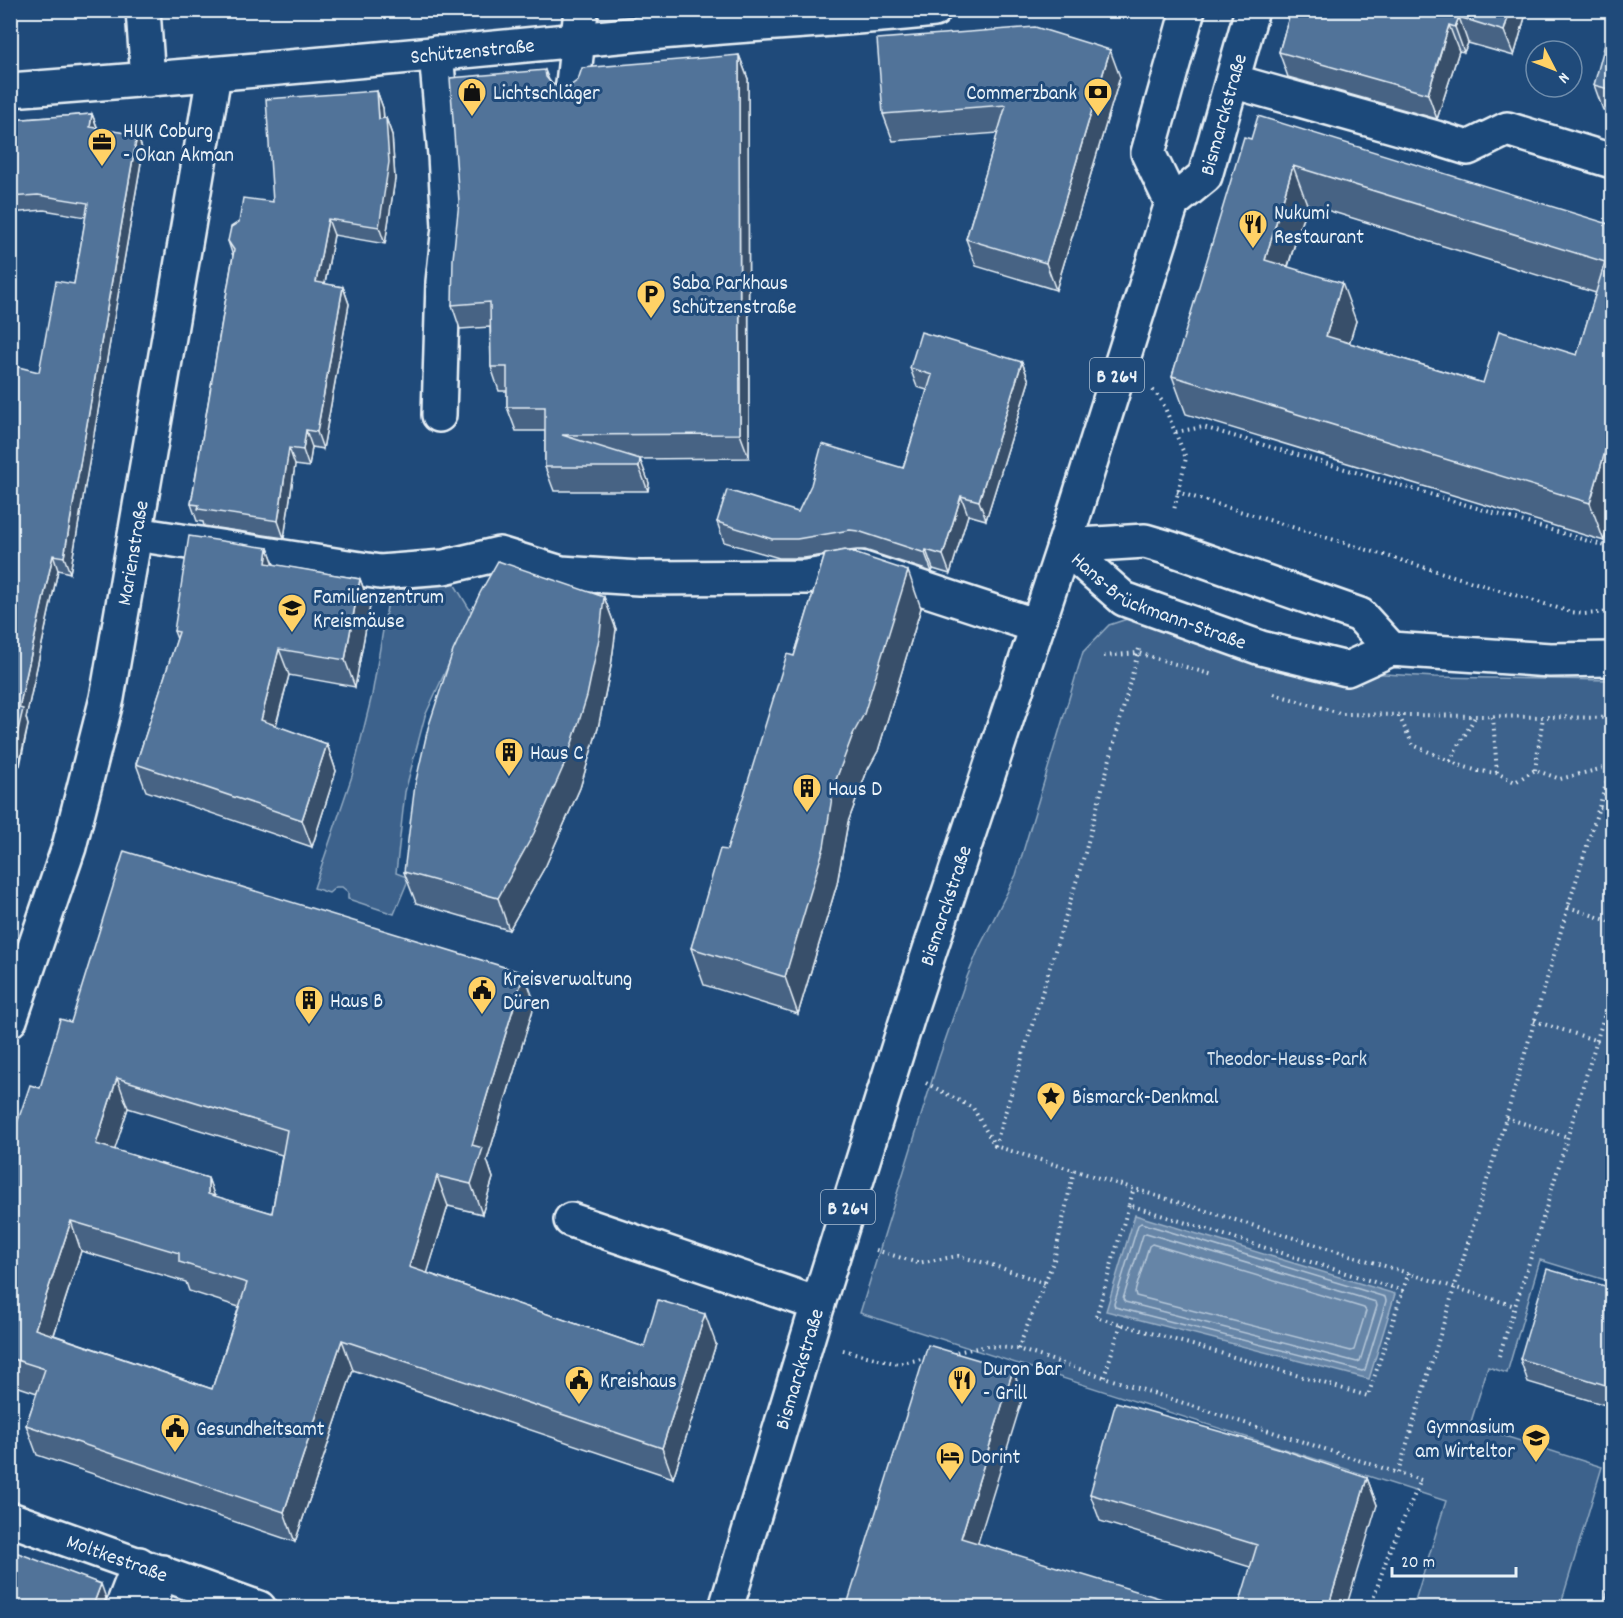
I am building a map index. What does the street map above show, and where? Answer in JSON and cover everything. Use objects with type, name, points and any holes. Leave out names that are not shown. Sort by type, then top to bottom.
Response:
[{"type":"street","points":[[143,10],[148,80]]},
{"type":"street","name":"Schützenstraße","points":[[10,90],[214,75],[436,54],[586,29],[934,10]]},
{"type":"street","name":"Bismarckstraße","points":[[1172,203],[1148,153],[1188,10]]},
{"type":"street","name":"Bismarckstraße","points":[[726,1608],[892,1064],[1064,546],[1172,203],[1205,176],[1252,10]]},
{"type":"street","points":[[582,92],[586,29]]},
{"type":"street","points":[[436,54],[446,155],[449,227],[443,282],[439,415]]},
{"type":"street","name":"Marienstraße","points":[[10,1020],[69,847],[107,698],[214,75]]},
{"type":"street","points":[[1232,81],[1468,148],[1507,129],[1612,161]]},
{"type":"street","points":[[136,534],[380,572],[444,567],[499,554],[561,573],[639,578],[806,577],[860,568],[1037,626]]},
{"type":"street","name":"Hans-Brückmann-Straße","points":[[1064,546],[1145,541],[1169,548],[1360,615],[1391,649]]},
{"type":"street","name":"Hans-Brückmann-Straße","points":[[1064,546],[1124,599],[1261,648],[1347,669],[1391,649],[1550,660],[1612,659]]},
{"type":"street","points":[[572,1220],[818,1304]]},
{"type":"street","name":"Moltkestraße","points":[[10,1519],[259,1608]]},
{"type":"street","points":[[122,1608],[150,1568]]},
{"type":"street","points":[[148,1608],[150,1568]]},
{"type":"path","points":[[1124,352],[1162,401],[1186,458],[1177,492],[1169,548]]},
{"type":"path","points":[[1176,432],[1203,428],[1612,548]]},
{"type":"path","points":[[1177,492],[1570,612],[1584,614],[1612,612]]},
{"type":"path","points":[[995,1146],[1085,853],[1138,653]]},
{"type":"path","points":[[1399,716],[1413,745],[1450,761],[1478,771],[1497,773],[1515,782],[1535,770],[1544,717]]},
{"type":"path","points":[[1450,761],[1475,717]]},
{"type":"path","points":[[1492,717],[1497,773]]},
{"type":"path","points":[[1535,770],[1560,779],[1612,766]]},
{"type":"path","points":[[1398,1473],[1612,766]]},
{"type":"path","points":[[1600,807],[1612,810]]},
{"type":"path","points":[[1568,907],[1612,922]]},
{"type":"path","points":[[1499,1356],[1569,1137],[1612,990]]},
{"type":"path","points":[[1534,1021],[1598,1041]]},
{"type":"path","points":[[892,1064],[973,1108],[995,1146],[1515,1306]]},
{"type":"path","points":[[1506,1118],[1569,1137]]},
{"type":"path","points":[[1018,1349],[1054,1260],[1074,1170]]},
{"type":"path","points":[[1134,1188],[1096,1317],[1368,1396],[1409,1272]]},
{"type":"path","points":[[1129,1205],[1403,1291]]},
{"type":"path","points":[[838,1239],[918,1263],[958,1256],[1045,1283]]},
{"type":"path","points":[[1104,1377],[1121,1324]]},
{"type":"path","points":[[807,1341],[898,1364],[929,1358]]},
{"type":"path","points":[[949,1354],[988,1346],[1018,1349],[1421,1480],[1389,1552],[1370,1608]]},
{"type":"green space","points":[[453,582],[472,613],[425,716],[405,792],[396,873],[409,878],[394,914],[348,899],[348,892],[342,887],[336,887],[329,893],[314,888],[352,776],[372,695],[390,589],[397,591]]},
{"type":"green space","name":"Theodor-Heuss-Park","points":[[1127,619],[1148,619],[1351,672],[1435,677],[1612,680],[1612,1282],[1540,1260],[1507,1373],[1488,1367],[1470,1425],[1602,1467],[1560,1607],[1413,1607],[1446,1501],[860,1313],[939,1058],[967,977],[1016,875],[1083,652],[1109,625]]},
{"type":"water","points":[[1135,1215],[1395,1294],[1369,1379],[1106,1311]]},
{"type":"building","points":[[1291,10],[1510,10],[1504,31],[1459,17],[1455,27],[1449,25],[1428,94],[1279,52]]},
{"type":"building","points":[[1035,27],[1110,50],[1046,263],[966,239],[1006,105],[883,114],[877,39]]},
{"type":"building","points":[[1608,33],[1612,34],[1612,90],[1594,85]]},
{"type":"building","name":"Saba Parkhaus Schützenstraße","points":[[739,55],[740,434],[562,435],[640,459],[639,467],[545,467],[545,407],[507,407],[507,367],[491,367],[490,302],[452,305],[453,259],[459,202],[450,78],[545,70],[546,77],[552,84],[562,88],[578,80],[582,68]]},
{"type":"building","points":[[377,91],[379,119],[386,118],[389,162],[379,227],[328,219],[316,282],[343,287],[317,432],[306,430],[303,450],[289,448],[278,521],[198,509],[199,505],[191,504],[234,250],[228,241],[231,227],[239,222],[243,198],[273,202],[266,99]]},
{"type":"building","points":[[92,114],[90,127],[137,135],[64,557],[53,555],[19,708],[23,709],[10,765],[10,365],[39,372],[56,281],[74,284],[88,203],[38,195],[10,197],[10,120]]},
{"type":"building","points":[[1258,116],[1612,225],[1612,428],[1590,503],[1172,376],[1244,137],[1251,139]],"holes":[[[1293,166],[1605,262],[1577,355],[1499,331],[1483,383],[1326,336],[1342,283],[1265,260]]]},
{"type":"building","points":[[921,332],[1022,362],[979,501],[961,496],[943,555],[926,550],[925,553],[858,531],[850,530],[797,539],[772,539],[717,522],[727,490],[798,512],[811,485],[822,444],[903,468],[932,375],[910,368]]},
{"type":"building","points":[[189,536],[268,548],[266,563],[360,579],[345,660],[279,649],[261,720],[327,744],[302,820],[136,764],[179,632],[174,631]]},
{"type":"building","name":"Haus D","points":[[845,550],[908,571],[864,714],[853,734],[834,785],[824,847],[785,977],[691,948],[720,849],[727,850],[787,654],[794,656],[825,554]]},
{"type":"building","name":"Haus C","points":[[498,561],[604,597],[600,634],[587,696],[568,756],[534,833],[498,898],[404,872],[415,785],[428,728],[453,651]]},
{"type":"building","points":[[124,851],[524,973],[472,1145],[483,1148],[471,1184],[437,1176],[409,1267],[644,1347],[658,1300],[705,1314],[662,1448],[342,1340],[284,1512],[26,1425],[45,1369],[10,1358],[10,1144],[30,1085],[40,1088],[60,1019],[71,1022]],"holes":[[[117,1078],[287,1130],[272,1213],[208,1194],[208,1178],[96,1144]],[[71,1221],[179,1253],[179,1262],[247,1283],[212,1389],[35,1329]]]},
{"type":"building","points":[[1547,1269],[1612,1288],[1612,1387],[1520,1359]]},
{"type":"building","points":[[928,1345],[1013,1370],[961,1538],[1169,1601],[1167,1608],[846,1608]]},
{"type":"building","points":[[1116,1402],[1278,1448],[1367,1478],[1328,1608],[1238,1608],[1257,1545],[1090,1494]]},
{"type":"building","points":[[10,1550],[101,1584],[92,1608],[10,1608]]},
{"type":"building","points":[[1612,1576],[1612,1608],[1603,1608]]},
{"type":"place","name":"Lichtschläger","points":[[472,118]]},
{"type":"place","name":"Commerzbank","points":[[1098,118]]},
{"type":"place","name":"HUK Coburg - Okan Akman","points":[[102,168]]},
{"type":"place","name":"Nukumi Restaurant","points":[[1253,250]]},
{"type":"place","name":"Saba Parkhaus Schützenstraße","points":[[651,320]]},
{"type":"place","name":"Familienzentrum Kreismäuse","points":[[292,634]]},
{"type":"place","name":"Haus C","points":[[509,778]]},
{"type":"place","name":"Haus D","points":[[807,814]]},
{"type":"place","name":"Kreisverwaltung Düren","points":[[482,1016]]},
{"type":"place","name":"Haus B","points":[[309,1026]]},
{"type":"place","name":"Bismarck-Denkmal","points":[[1051,1122]]},
{"type":"place","name":"Kreishaus","points":[[579,1406]]},
{"type":"place","name":"Duron Bar - Grill","points":[[962,1406]]},
{"type":"place","name":"Gesundheitsamt","points":[[175,1454]]},
{"type":"place","name":"Gymnasium am Wirteltor","points":[[1536,1464]]},
{"type":"place","name":"Dorint","points":[[950,1482]]}]
